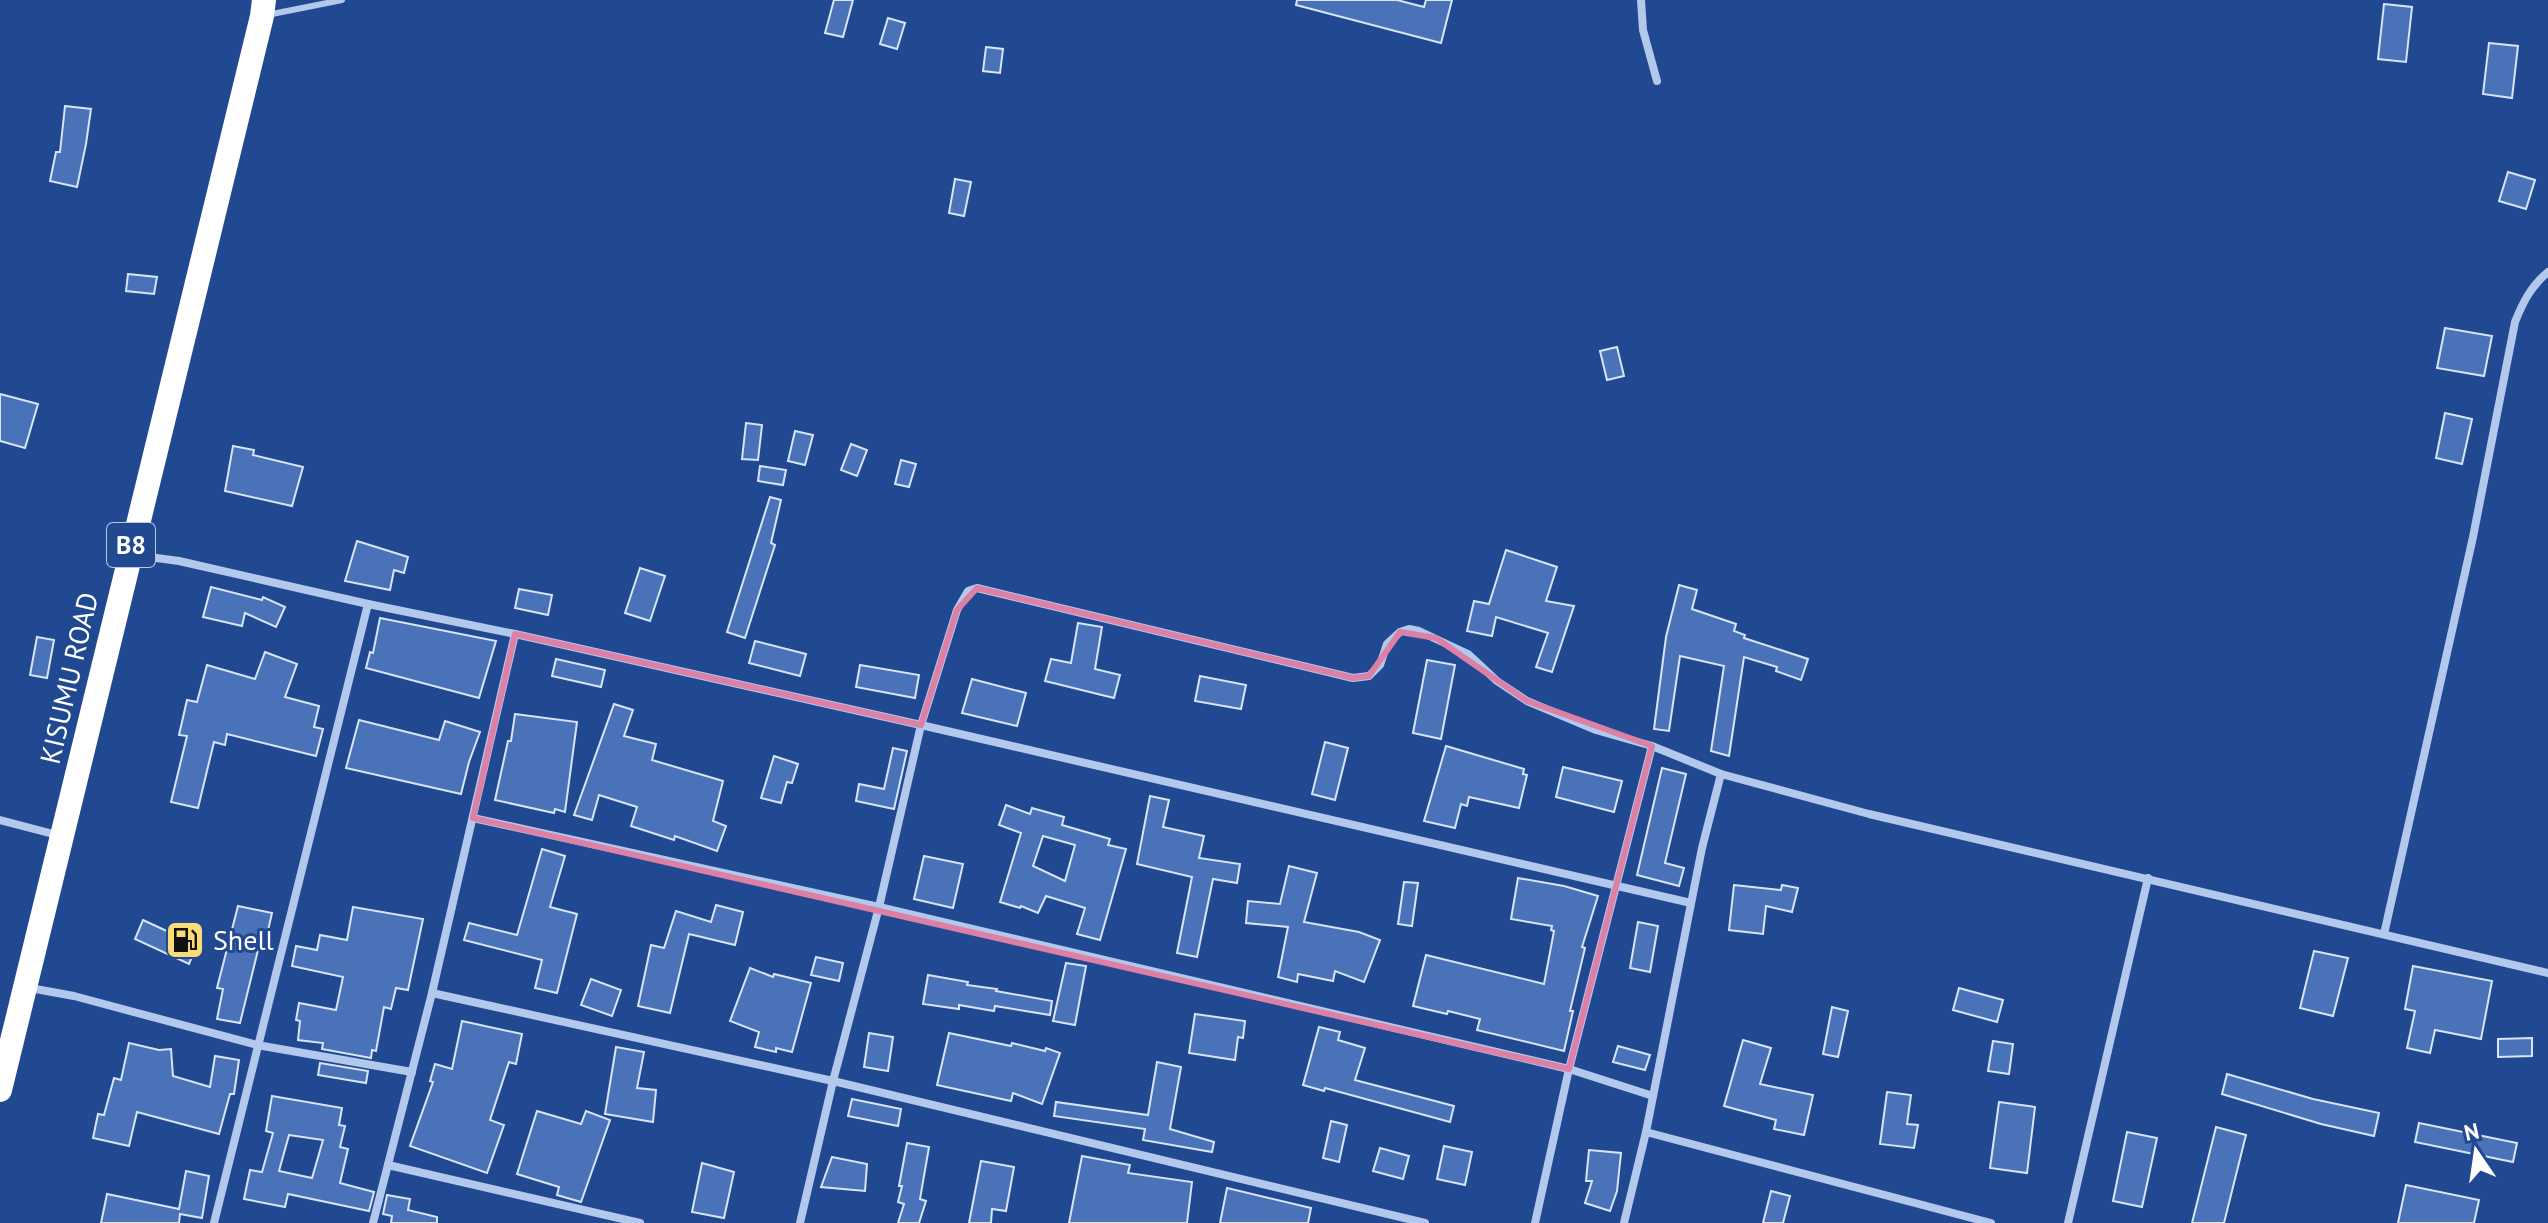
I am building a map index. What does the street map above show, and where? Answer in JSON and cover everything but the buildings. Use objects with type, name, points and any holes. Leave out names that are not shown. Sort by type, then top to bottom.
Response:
[{"type":"highway","name":"KISUMU ROAD","points":[[0,1090],[263,8]]},
{"type":"street","points":[[1641,0],[1643,30],[1657,81]]},
{"type":"street","points":[[2384,934],[2473,537],[2515,322],[2525,298],[2548,272]]},
{"type":"street","points":[[129,554],[179,561],[515,634],[1691,903]]},
{"type":"street","points":[[800,1223],[921,725],[957,610],[968,591],[977,588],[1353,678],[1369,676],[1380,665],[1387,644],[1400,632],[1409,629],[1419,631],[1468,654],[1497,681],[1527,701],[1596,730],[1652,746],[1721,774],[1869,814],[2548,973]]},
{"type":"street","points":[[214,1223],[368,604]]},
{"type":"street","points":[[373,1223],[432,993],[515,634]]},
{"type":"street","points":[[1535,1223],[1569,1069],[1652,746]]},
{"type":"street","points":[[1624,1223],[1721,774]]},
{"type":"street","points":[[473,818],[879,907],[1569,1069],[1653,1096]]},
{"type":"street","points":[[0,820],[62,836]]},
{"type":"street","points":[[2068,1223],[2148,878]]},
{"type":"street","points":[[25,987],[74,996],[257,1045],[412,1072]]},
{"type":"street","points":[[432,993],[833,1081],[1425,1223]]},
{"type":"street","points":[[1646,1132],[1991,1223]]},
{"type":"street","points":[[388,1165],[640,1223]]},
{"type":"lane","points":[[263,8],[342,0]]},
{"type":"highlighted area","points":[[977,588],[1353,678],[1369,676],[1400,632],[1436,638],[1527,701],[1652,746],[1569,1069],[473,818],[515,634],[921,725],[957,610]]},
{"type":"place","name":"Shell","points":[[185,940]]}]
